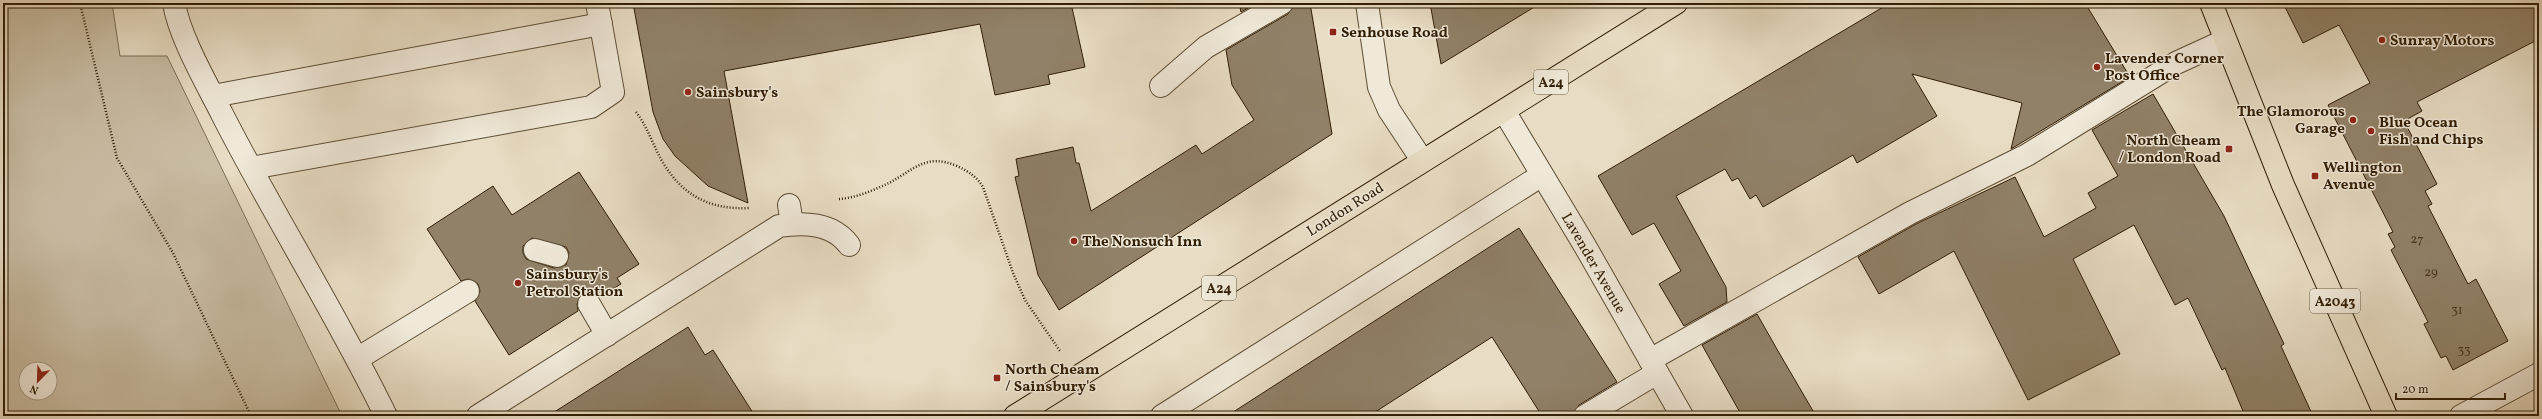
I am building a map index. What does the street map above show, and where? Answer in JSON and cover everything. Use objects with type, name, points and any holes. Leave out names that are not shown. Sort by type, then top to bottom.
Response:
[{"type":"main road","name":"London Road","points":[[1015,416],[1422,160],[1504,111],[1676,3]]},
{"type":"main road","name":"A2043","points":[[2211,3],[2224,41],[2283,185],[2386,416]]},
{"type":"street","points":[[174,3],[197,64],[213,96],[251,168],[357,359],[386,416]]},
{"type":"street","points":[[1161,86],[1206,47],[1282,3]]},
{"type":"street","points":[[1367,3],[1379,87],[1389,110],[1422,160]]},
{"type":"street","points":[[213,96],[599,13],[613,92],[591,107],[251,168]]},
{"type":"street","points":[[1585,416],[1654,366],[1910,213],[2027,154],[2176,63],[2224,41]]},
{"type":"street","name":"Lavender Avenue","points":[[1504,111],[1682,416]]},
{"type":"street","points":[[1162,416],[1542,175]]},
{"type":"street","points":[[478,416],[779,226],[790,214],[809,223],[829,229],[849,245]]},
{"type":"street","points":[[534,250],[557,256]]},
{"type":"street","points":[[357,359],[468,291]]},
{"type":"street","points":[[589,304],[607,335]]},
{"type":"street","points":[[2461,416],[2539,374]]},
{"type":"path","points":[[80,3],[117,158],[173,253],[251,416]]},
{"type":"path","points":[[613,92],[637,113],[663,162],[680,184],[701,202],[728,209],[790,214]]},
{"type":"path","points":[[836,200],[852,198],[889,182],[918,164],[933,161],[948,163],[978,179],[984,187],[1013,273],[1025,300],[1078,377]]},
{"type":"shaded area","points":[[3,3],[112,3],[120,56],[167,56],[342,416],[3,416]]},
{"type":"building","name":"Sainsbury's","points":[[633,3],[1071,3],[1085,67],[1048,75],[1050,84],[995,95],[980,24],[724,71],[748,203],[708,186],[675,156],[663,139],[653,112]]},
{"type":"building","points":[[1239,3],[1257,3],[1241,12]]},
{"type":"building","points":[[1294,3],[1310,3],[1332,134],[1059,310],[1038,275],[1015,177],[1019,176],[1016,159],[1073,147],[1076,163],[1079,163],[1091,211],[1196,145],[1202,154],[1254,120],[1232,85],[1226,50],[1288,14]]},
{"type":"building","points":[[1430,3],[1541,3],[1441,64]]},
{"type":"building","points":[[1890,3],[2085,3],[2130,77],[2011,149],[2022,103],[1912,74],[1937,116],[1857,163],[1853,155],[1763,207],[1756,195],[1750,199],[1738,178],[1732,181],[1725,169],[1676,196],[1726,287],[1727,302],[1684,326],[1659,284],[1681,271],[1654,223],[1632,235],[1598,176]]},
{"type":"building","points":[[2283,3],[2539,3],[2539,39],[2417,102],[2422,111],[2404,121],[2437,184],[2425,191],[2432,204],[2428,206],[2468,284],[2476,279],[2508,341],[2453,370],[2446,356],[2441,358],[2424,324],[2428,322],[2391,250],[2395,247],[2388,234],[2393,232],[2328,105],[2370,83],[2339,25],[2303,43]]},
{"type":"building","points":[[2153,94],[2224,216],[2284,344],[2281,346],[2313,416],[2245,416],[2225,368],[2222,370],[2188,298],[2175,305],[2134,225],[2073,259],[2120,354],[2028,400],[1954,251],[1879,294],[1858,257],[1916,224],[2015,177],[2044,237],[2096,208],[2088,193],[2118,176],[2092,130]]},
{"type":"building","points":[[579,172],[639,264],[617,278],[621,284],[599,297],[589,292],[582,293],[577,304],[578,311],[509,355],[475,301],[480,291],[478,284],[468,279],[461,281],[427,229],[493,186],[512,215]],"holes":[[[532,238],[566,247],[569,253],[566,265],[554,268],[526,259],[523,253],[523,246]]]},
{"type":"building","points":[[1519,228],[1617,382],[1579,405],[1573,416],[1542,416],[1492,337],[1369,416],[1227,416]]},
{"type":"building","points":[[1757,314],[1816,416],[1742,416],[1702,345]]},
{"type":"building","points":[[688,327],[705,355],[713,350],[755,416],[548,416]]},
{"type":"place","name":"Senhouse Road","points":[[1333,32]]},
{"type":"place","name":"Sunray Motors","points":[[2382,40]]},
{"type":"place","name":"Lavender Corner Post Office","points":[[2097,67]]},
{"type":"place","name":"Sainsbury's","points":[[688,92]]},
{"type":"place","name":"The Glamorous Garage","points":[[2353,120]]},
{"type":"place","name":"Blue Ocean Fish and Chips","points":[[2371,131]]},
{"type":"place","name":"North Cheam / London Road","points":[[2229,149]]},
{"type":"place","name":"Wellington Avenue","points":[[2315,176]]},
{"type":"place","name":"The Nonsuch Inn","points":[[1074,241]]},
{"type":"place","name":"Sainsbury's Petrol Station","points":[[518,283]]},
{"type":"place","name":"North Cheam / Sainsbury's","points":[[997,378]]}]
